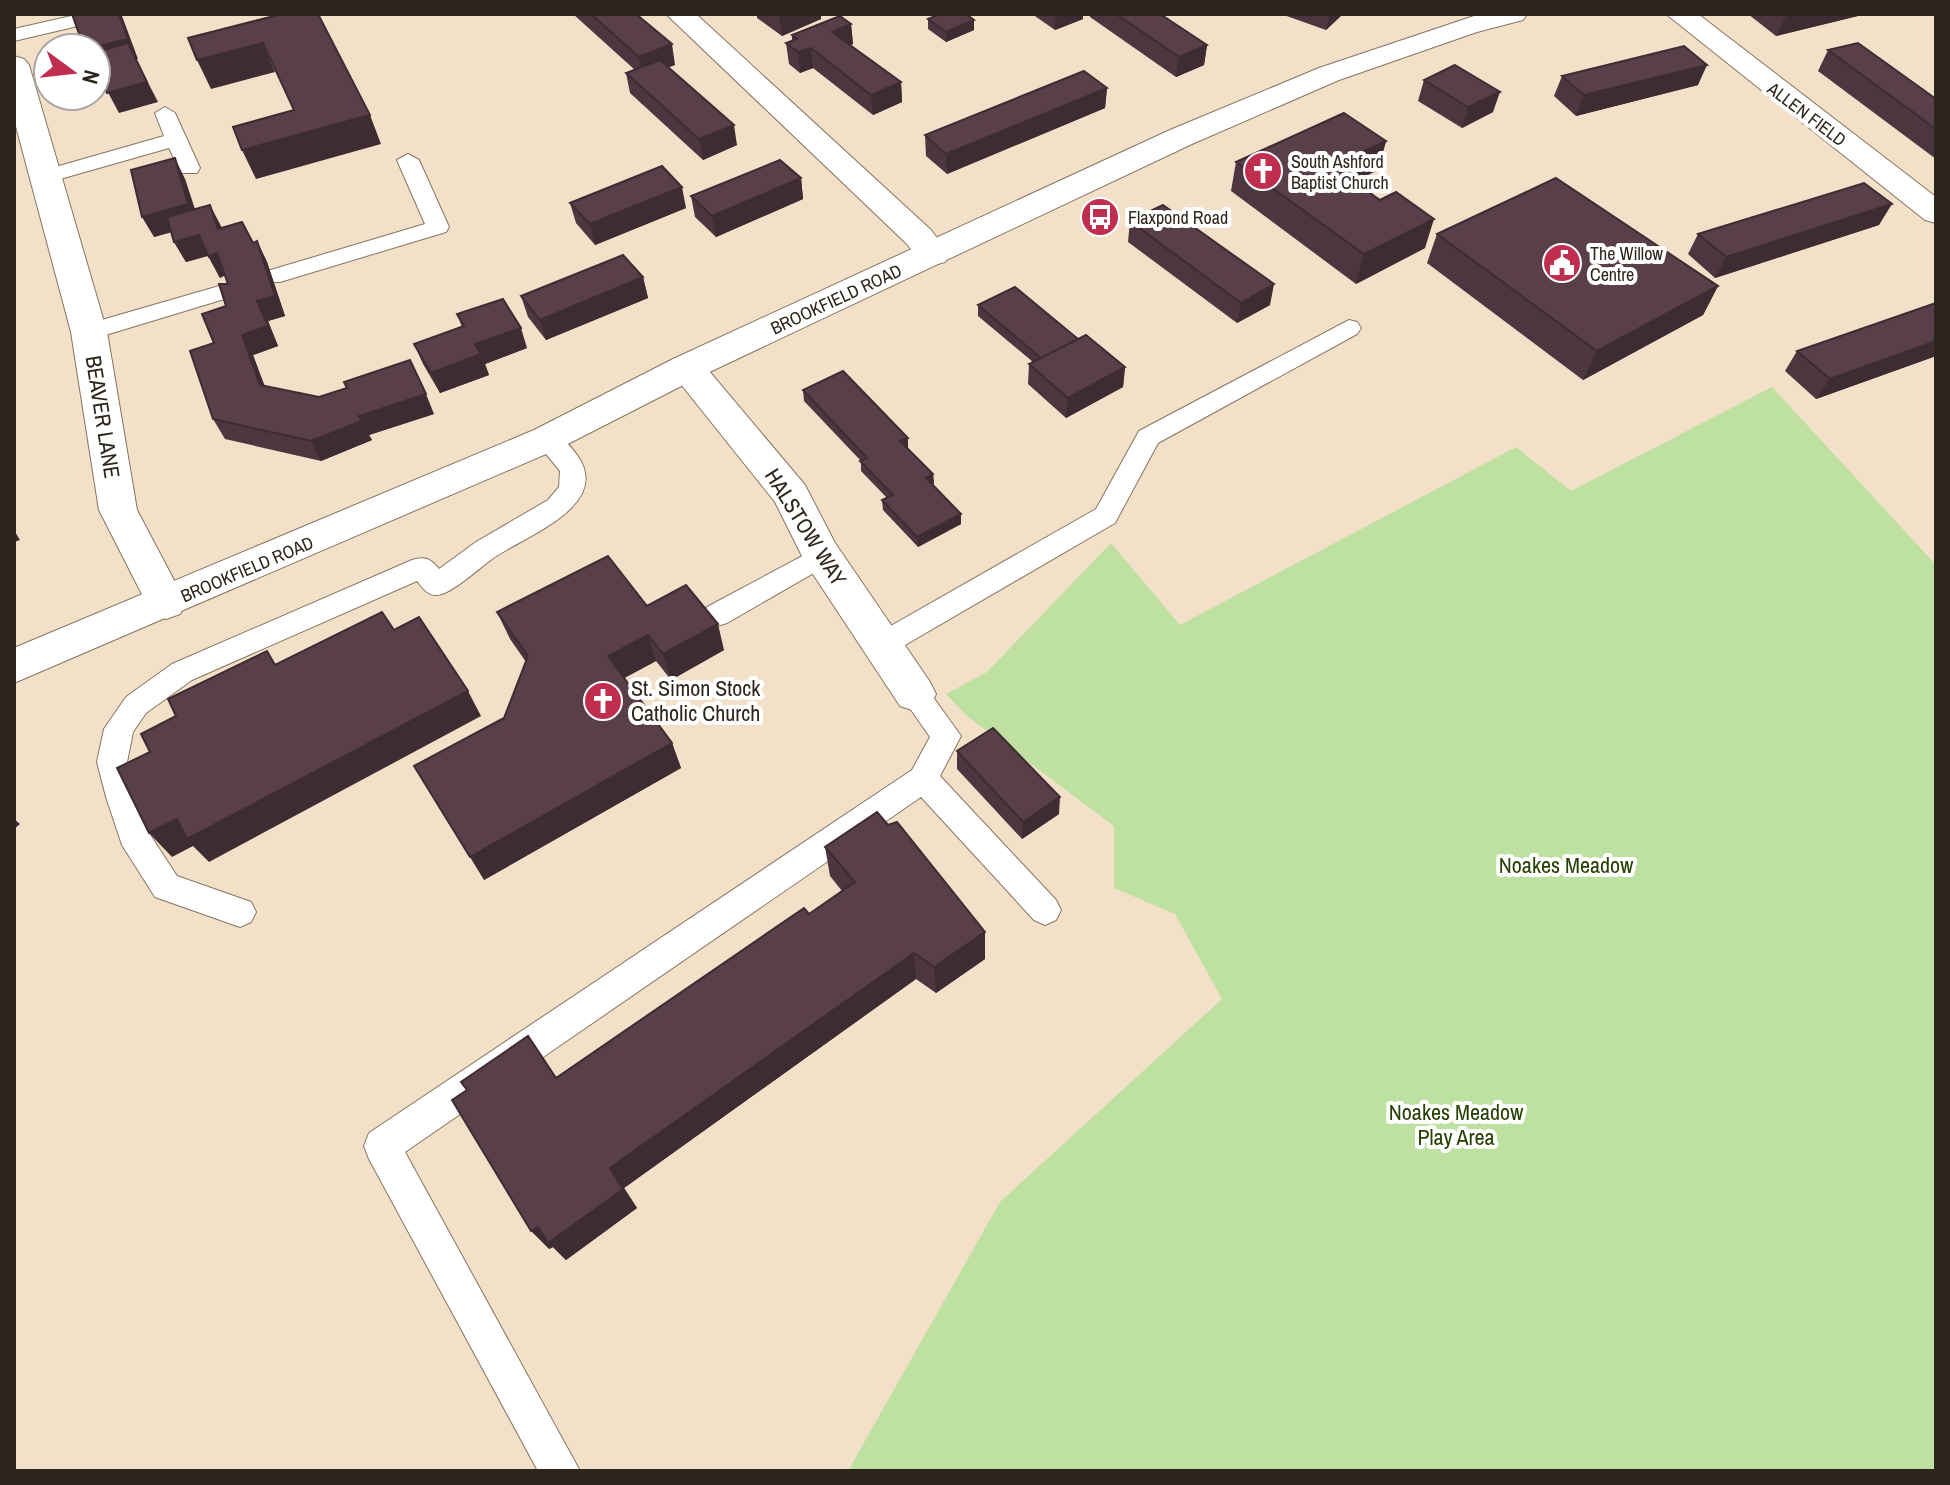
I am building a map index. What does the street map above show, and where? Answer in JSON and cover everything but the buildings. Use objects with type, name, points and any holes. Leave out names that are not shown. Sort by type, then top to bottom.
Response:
[{"type":"street","points":[[681,14],[919,237],[933,255]]},
{"type":"street","name":"BROOKFIELD ROAD","points":[[166,603],[547,439],[686,368],[1181,137],[1329,74],[1467,26],[1513,14]]},
{"type":"street","name":"ALLEN FIELD","points":[[1680,14],[1936,213]]},
{"type":"street","name":"BEAVER LANE","points":[[14,65],[89,332],[118,510],[166,603]]},
{"type":"street","name":"HALSTOW WAY","points":[[686,368],[791,495],[823,555],[915,694]]},
{"type":"street","points":[[14,666],[166,603]]},
{"type":"lane","points":[[14,35],[105,14]]},
{"type":"lane","points":[[165,113],[189,168]]},
{"type":"lane","points":[[46,177],[176,139]]},
{"type":"lane","points":[[272,277],[438,227],[408,160]]},
{"type":"lane","points":[[89,332],[233,289]]},
{"type":"lane","points":[[883,644],[1106,516],[1148,437],[1349,328]]},
{"type":"lane","points":[[240,912],[166,887],[133,835],[121,797],[112,762],[119,729],[136,705],[182,672],[422,567],[437,585],[486,549],[557,507],[565,499],[576,476],[574,468],[547,439]]},
{"type":"lane","points":[[717,615],[823,555]]},
{"type":"lane","points":[[560,1471],[382,1146],[923,779],[946,736],[915,694]]},
{"type":"lane","points":[[923,779],[1045,910]]},
{"type":"green space","name":"Noakes Meadow","points":[[1772,387],[1936,565],[1936,1471],[848,1471],[1000,1202],[1222,999],[1175,914],[1114,888],[1114,826],[967,716],[946,694],[987,672],[1111,543],[1180,625],[1516,447],[1571,491]]},
{"type":"place","name":"South Ashford Baptist Church","points":[[1263,171]]},
{"type":"place","name":"Flaxpond Road","points":[[1100,217]]},
{"type":"place","name":"The Willow Centre","points":[[1562,263]]},
{"type":"place","name":"St. Simon Stock Catholic Church","points":[[603,701]]},
{"type":"park label","name":"Noakes Meadow Play Area","points":[[1456,1124]]}]
